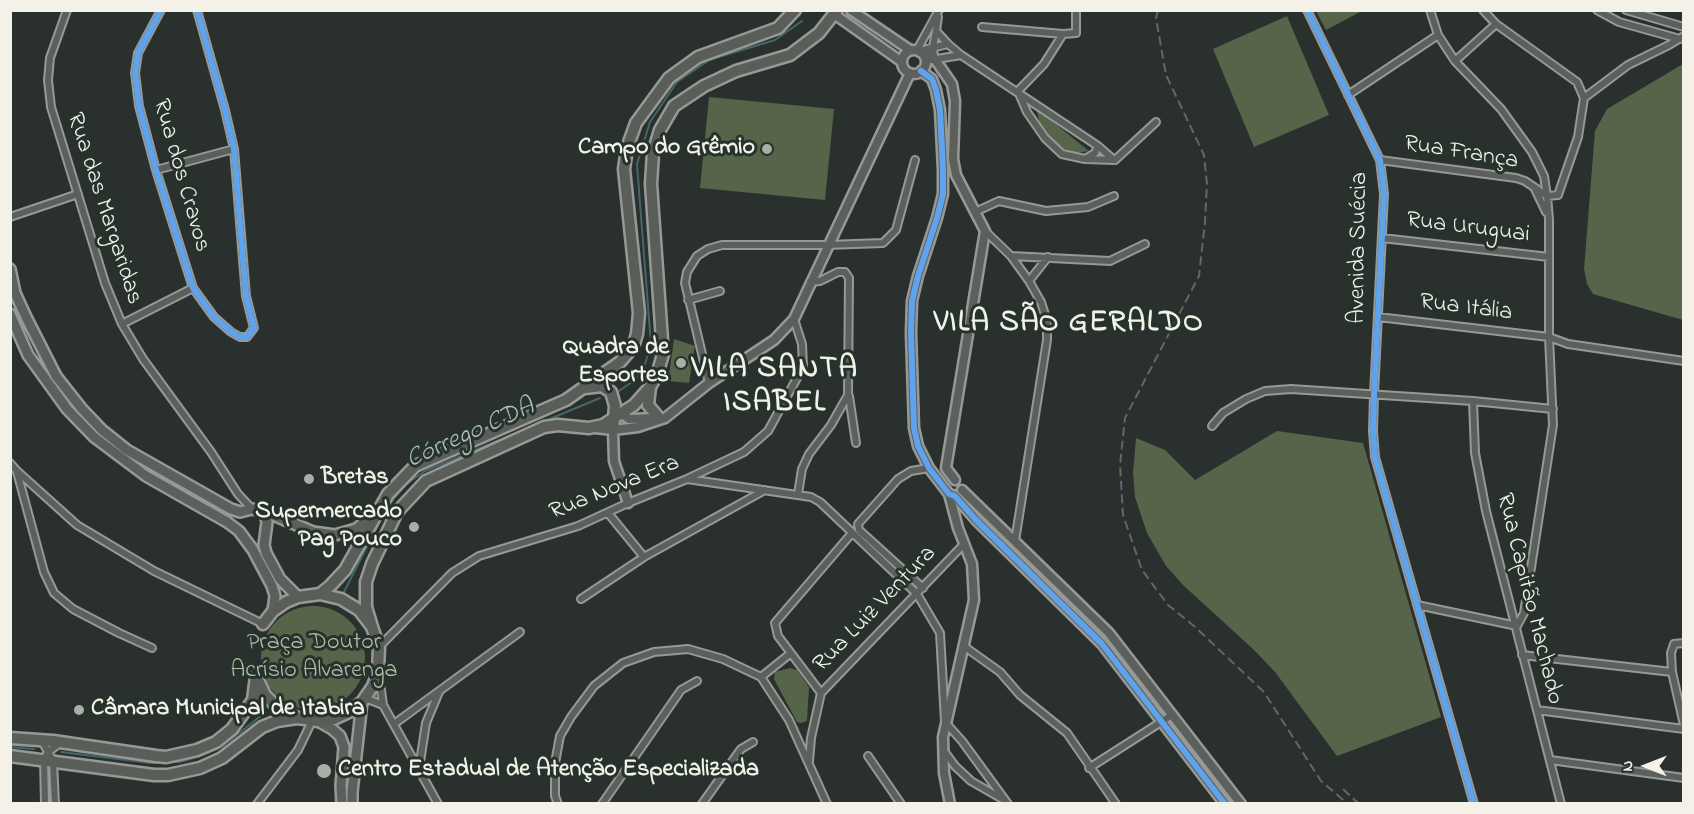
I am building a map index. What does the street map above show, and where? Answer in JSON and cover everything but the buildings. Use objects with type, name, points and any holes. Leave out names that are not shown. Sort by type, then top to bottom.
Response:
[{"type":"main road","points":[[320,594],[345,570],[374,515],[393,488],[415,465],[552,408],[585,388],[620,362],[633,348],[638,334],[639,312],[624,169],[627,148],[636,123],[669,78],[698,57],[778,28],[795,10]]},
{"type":"main road","points":[[315,721],[334,719],[349,712],[363,700],[373,686],[378,671],[379,647],[366,606],[366,582],[372,564],[397,512],[426,481],[544,427],[558,425],[589,428],[603,424],[634,405],[650,387],[657,375],[663,354],[651,184],[653,153],[660,130],[674,106],[704,86],[736,72],[790,55],[819,33],[833,12]]},
{"type":"main road","points":[[10,269],[15,293],[56,375],[82,409],[102,430],[127,450],[231,509],[264,511],[313,532],[335,535],[356,530],[374,515]]},
{"type":"main road","points":[[10,314],[28,355],[74,416],[94,438],[146,476],[240,531],[272,586],[275,596],[273,611]]},
{"type":"main road","points":[[585,388],[602,386],[611,392],[616,417]]},
{"type":"main road","points":[[650,387],[648,405],[662,418]]},
{"type":"main road","points":[[74,416],[82,409]]},
{"type":"main road","points":[[240,531],[245,511]]},
{"type":"main road","points":[[264,511],[267,522],[264,538],[266,553],[280,579],[298,597]]},
{"type":"main road","points":[[263,624],[273,611],[286,602],[298,597],[320,594],[341,599],[359,610],[372,627]]},
{"type":"main road","points":[[10,738],[60,742],[166,757],[197,750],[216,742],[232,729],[253,700],[256,676],[265,695],[279,709],[298,718],[315,721],[332,729],[340,736],[344,747],[342,804]]},
{"type":"main road","points":[[352,804],[363,700]]},
{"type":"main road","points":[[10,756],[48,757],[154,776],[168,775],[200,768],[222,758],[262,727],[277,721],[298,718]]},
{"type":"street","name":"Rua das Margaridas","points":[[67,10],[50,58],[48,80],[51,107],[105,283],[122,324],[237,494],[245,511]]},
{"type":"street","name":"Rua dos Cravos","points":[[161,10],[138,53],[135,73],[139,106],[156,170],[193,288],[214,317],[231,332],[240,337],[247,337],[254,328],[246,296],[234,149]]},
{"type":"street","points":[[156,170],[234,149],[197,10]]},
{"type":"street","points":[[851,10],[930,60],[952,84],[956,101],[953,159],[956,175],[985,231],[1011,256],[1029,281],[1047,321],[1016,542]]},
{"type":"street","points":[[982,27],[1063,34],[1076,33],[1076,10]]},
{"type":"street","name":"Avenida Suécia","points":[[1306,10],[1380,160],[1384,194],[1372,432],[1375,457],[1474,804]]},
{"type":"street","points":[[1417,605],[1517,626],[1524,613],[1553,425],[1549,337],[1549,219],[1544,176],[1532,152],[1501,109],[1455,61],[1438,35],[1430,10]]},
{"type":"street","points":[[1483,10],[1496,24],[1577,82],[1584,98],[1578,137],[1558,195],[1547,196]]},
{"type":"street","points":[[1597,10],[1619,22],[1682,37]]},
{"type":"street","points":[[1626,10],[1683,27]]},
{"type":"street","points":[[833,12],[902,62]]},
{"type":"street","points":[[916,51],[939,12]]},
{"type":"street","points":[[939,12],[933,47],[930,60],[921,71],[910,73],[904,69],[902,62],[904,55],[916,51],[933,47],[948,44]]},
{"type":"street","points":[[1455,61],[1496,24]]},
{"type":"street","points":[[936,30],[961,55],[1018,91],[1098,146],[1114,160]]},
{"type":"street","points":[[1018,91],[1044,64],[1063,34]]},
{"type":"street","points":[[1348,95],[1438,35]]},
{"type":"street","points":[[1584,98],[1628,66],[1682,37]]},
{"type":"street","points":[[930,60],[961,55]]},
{"type":"street","points":[[921,71],[932,79],[936,90],[940,110],[943,170],[942,194],[937,218],[912,302],[914,428],[918,446],[929,468],[976,520],[1102,644],[1225,804]]},
{"type":"street","points":[[616,417],[638,427],[662,418],[709,383],[774,340],[794,319],[910,73]]},
{"type":"street","points":[[1018,91],[1027,112],[1045,138],[1062,154],[1085,159],[1114,160],[1156,122]]},
{"type":"street","points":[[1085,159],[1095,153],[1098,146]]},
{"type":"street","points":[[709,383],[685,283],[687,272],[697,256],[708,249],[722,245],[827,246],[883,243],[896,230],[915,160]]},
{"type":"street","name":"Rua França","points":[[1380,160],[1516,177],[1547,196]]},
{"type":"street","name":"Rua França","points":[[1535,188],[1549,219]]},
{"type":"street","points":[[10,217],[78,194]]},
{"type":"street","points":[[975,212],[999,201],[1046,211],[1088,207],[1114,196]]},
{"type":"street","points":[[953,493],[960,482],[955,480],[946,468],[985,231]]},
{"type":"street","name":"Rua Uruguai","points":[[1383,238],[1549,257]]},
{"type":"street","points":[[1011,256],[1110,261],[1145,244]]},
{"type":"street","points":[[1029,281],[1048,257]]},
{"type":"street","points":[[810,282],[820,281],[838,272],[845,272],[849,278],[848,395],[856,443]]},
{"type":"street","points":[[122,324],[193,288]]},
{"type":"street","points":[[688,300],[720,291]]},
{"type":"street","name":"Rua Itália","points":[[1378,317],[1549,337],[1568,344],[1683,361]]},
{"type":"street","name":"Rua Nova Era","points":[[379,647],[452,573],[479,556],[578,526],[744,452],[768,431],[803,367],[802,344],[794,319]]},
{"type":"street","points":[[1212,426],[1223,413],[1246,399],[1266,391],[1291,389],[1473,401],[1553,409]]},
{"type":"street","points":[[798,494],[802,469],[848,395]]},
{"type":"street","name":"Rua Capitão Machado","points":[[1473,401],[1475,453],[1486,510],[1561,804]]},
{"type":"street","points":[[616,417],[662,418]]},
{"type":"street","points":[[616,417],[614,461],[628,503]]},
{"type":"street","points":[[10,463],[44,572],[54,593],[73,609],[152,648]]},
{"type":"street","points":[[946,468],[938,471],[929,468],[911,471],[897,479],[858,524],[859,530],[920,591],[940,633],[945,722],[956,733],[1007,803]]},
{"type":"street","points":[[14,471],[77,525],[154,571],[263,624]]},
{"type":"street","points":[[687,479],[798,494],[820,502],[852,533],[920,591]]},
{"type":"street","points":[[950,804],[944,773],[943,737],[974,600],[972,564],[958,528],[953,493],[948,482],[955,480]]},
{"type":"street","points":[[581,599],[644,557],[766,490]]},
{"type":"street","points":[[953,493],[1016,542],[1109,633],[1241,804]]},
{"type":"street","points":[[608,513],[644,557]]},
{"type":"street","points":[[958,528],[966,520],[976,520]]},
{"type":"street","points":[[821,693],[778,636],[775,622],[852,533]]},
{"type":"street","name":"Rua Luiz Ventura","points":[[809,762],[811,738],[821,693],[964,544]]},
{"type":"street","points":[[394,724],[520,632]]},
{"type":"street","points":[[1537,710],[1683,727],[1672,672],[1671,653],[1674,644],[1683,643]]},
{"type":"street","points":[[965,647],[1000,672],[1020,695],[1067,733],[1116,804]]},
{"type":"street","points":[[558,804],[555,796],[555,763],[561,736],[571,717],[594,686],[623,663],[654,652],[688,649],[723,659],[761,677],[789,720],[827,804]]},
{"type":"street","points":[[761,677],[791,653]]},
{"type":"street","points":[[1522,655],[1672,672]]},
{"type":"street","points":[[378,671],[383,705],[438,804]]},
{"type":"street","points":[[602,804],[681,690],[697,681]]},
{"type":"street","points":[[440,691],[426,723],[420,762],[426,782],[444,804]]},
{"type":"street","points":[[363,700],[383,705]]},
{"type":"street","points":[[1089,768],[1172,715]]},
{"type":"street","points":[[257,804],[298,750],[315,721]]},
{"type":"street","points":[[943,737],[947,733],[956,733]]},
{"type":"street","points":[[796,736],[811,738]]},
{"type":"street","points":[[42,740],[48,757],[55,804]]},
{"type":"street","points":[[45,804],[48,757],[60,742]]},
{"type":"street","points":[[702,804],[741,749],[753,742]]},
{"type":"street","points":[[944,751],[955,766],[971,781],[1007,803]]},
{"type":"street","points":[[868,756],[901,804]]},
{"type":"street","points":[[1550,760],[1683,778]]},
{"type":"street","points":[[944,773],[955,766]]},
{"type":"street","points":[[971,781],[979,780],[985,772]]},
{"type":"green space","points":[[1316,11],[1362,11],[1326,30]]},
{"type":"green space","points":[[1287,16],[1329,115],[1254,147],[1213,49]]},
{"type":"green space","points":[[1683,64],[1683,320],[1593,294],[1587,284],[1584,269],[1595,131],[1607,109]]},
{"type":"green space","name":"Campo do Grêmio","points":[[709,97],[834,109],[825,200],[700,188]]},
{"type":"green space","points":[[1036,108],[1089,151],[1077,153],[1064,149],[1051,140],[1041,128]]},
{"type":"green space","name":"Quadra de Esportes","points":[[674,339],[695,346],[689,383],[668,381]]},
{"type":"green space","points":[[1277,431],[1363,443],[1441,717],[1337,756],[1275,672],[1166,566],[1147,533],[1135,497],[1133,473],[1136,438],[1165,450],[1195,480]]},
{"type":"green space","name":"Praça Doutor Acrísio Alvarenga","points":[[313,606],[333,610],[350,621],[361,638],[365,658],[361,678],[350,695],[333,706],[313,710],[293,706],[276,695],[265,678],[261,658],[265,638],[276,621],[293,610]]},
{"type":"green space","points":[[790,668],[797,670],[809,687],[807,721],[801,723],[797,722],[774,679],[775,672]]},
{"type":"waterway","points":[[619,391],[635,380],[644,367],[651,345],[637,164],[650,122],[677,82],[709,60],[775,40],[802,21]]},
{"type":"waterway","name":"Córrego CDA","points":[[344,592],[387,507],[405,485],[425,471],[600,398]]},
{"type":"waterway","name":"Córrego CDA","points":[[61,752],[151,763],[180,762],[223,746],[263,714]]},
{"type":"waterway","name":"Córrego CDA","points":[[10,747],[34,749]]},
{"type":"railway","points":[[1158,10],[1156,18],[1166,75],[1204,155],[1207,184],[1205,222],[1199,276],[1125,418],[1120,465],[1123,515],[1142,570],[1168,605],[1194,626],[1264,692],[1321,781],[1348,804]]},
{"type":"railway","points":[[1343,789],[1359,804]]},
{"type":"cycle path","points":[[161,10],[138,53],[135,73],[139,106],[156,170],[193,288],[214,317],[231,332],[240,337],[247,337],[254,328],[246,296],[234,149],[197,10]]},
{"type":"cycle path","points":[[1307,10],[1380,160],[1384,194],[1374,394],[1375,457],[1474,804]]},
{"type":"cycle path","points":[[921,71],[932,79],[940,110],[943,194],[912,301],[914,428],[918,446],[929,468],[949,494],[955,496],[976,520],[1102,644],[1225,804]]},
{"type":"place","name":"Campo do Grêmio","points":[[767,149]]},
{"type":"place","name":"Quadra de Esportes","points":[[681,363]]},
{"type":"place","name":"Bretas","points":[[309,479]]},
{"type":"place","name":"Supermercado Pag Pouco","points":[[414,527]]},
{"type":"place","name":"Câmara Municipal de Itabira","points":[[79,710]]},
{"type":"place","name":"Centro Estadual de Atenção Especializada","points":[[324,771]]},
{"type":"district","name":"VILA SÃO GERALDO","points":[[1069,325]]},
{"type":"district","name":"VILA SANTA ISABEL","points":[[775,388]]}]
